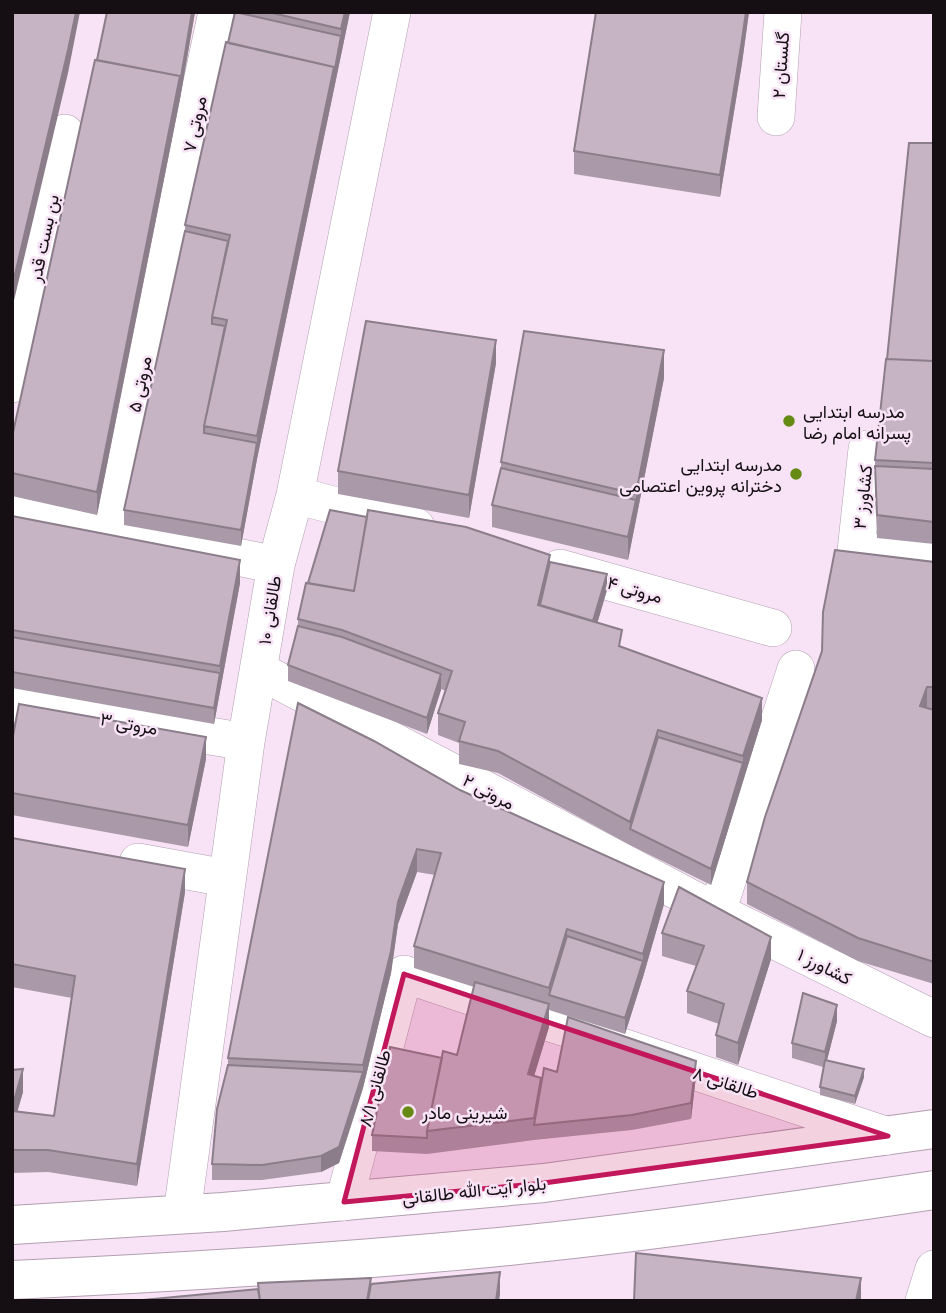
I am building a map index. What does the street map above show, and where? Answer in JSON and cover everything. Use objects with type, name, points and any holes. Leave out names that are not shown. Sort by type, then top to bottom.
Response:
[{"type":"main road","name":"بلوار آیت الله طالقانی","points":[[12,1225],[344,1202],[544,1183],[934,1129]]},
{"type":"main road","points":[[12,1280],[218,1271],[490,1248],[703,1224],[934,1190]]},
{"type":"street","name":"مروتی ۷","points":[[171,236],[217,12]]},
{"type":"street","name":"طالقانی ۱۰","points":[[183,1214],[226,878],[276,565],[295,495],[393,12]]},
{"type":"street","name":"گلستان ۲","points":[[776,117],[783,12]]},
{"type":"street","name":"بن بست قدر","points":[[12,384],[65,133]]},
{"type":"street","name":"مروتی ۵","points":[[107,531],[171,236]]},
{"type":"street","name":"کشاورز ۳","points":[[867,449],[856,551],[934,557]]},
{"type":"street","points":[[295,495],[452,537]]},
{"type":"street","points":[[12,510],[276,565]]},
{"type":"street","name":"مروتی ۴","points":[[529,559],[772,628]]},
{"type":"street","points":[[717,912],[796,669]]},
{"type":"street","name":"مروتی ۲","points":[[260,671],[717,912]]},
{"type":"street","name":"مروتی ۳","points":[[12,703],[246,742]]},
{"type":"street","points":[[106,857],[226,878]]},
{"type":"street","name":"کشاورز ۱","points":[[717,912],[934,1019]]},
{"type":"street","name":"طالقانی ۸","points":[[404,974],[888,1136]]},
{"type":"street","name":"طالقانی ۸/۱","points":[[344,1202],[404,974]]},
{"type":"street","points":[[924,1301],[934,1269]]},
{"type":"highlighted area","points":[[404,974],[888,1136],[720,1158],[544,1183],[344,1202]]},
{"type":"building","points":[[12,12],[76,12],[12,287]]},
{"type":"building","points":[[107,12],[192,12],[180,83],[180,76],[97,60]]},
{"type":"building","points":[[235,12],[341,36],[334,74],[334,67],[228,43]]},
{"type":"building","points":[[268,12],[345,12],[341,29]]},
{"type":"building","points":[[596,12],[746,12],[720,175],[574,151]]},
{"type":"building","points":[[226,42],[334,67],[257,436],[204,426],[227,320],[212,317],[230,235],[185,225]]},
{"type":"building","points":[[95,60],[180,76],[97,492],[12,473],[12,437]]},
{"type":"building","points":[[909,143],[934,143],[934,361],[887,359]]},
{"type":"building","points":[[185,231],[228,241],[212,317],[212,324],[225,326],[204,433],[257,443],[241,530],[124,510]]},
{"type":"building","points":[[366,321],[496,340],[469,495],[338,471]]},
{"type":"building","points":[[524,331],[664,350],[636,494],[501,462]]},
{"type":"building","points":[[886,359],[934,361],[934,463],[875,460]]},
{"type":"building","points":[[875,466],[934,469],[934,522],[877,515]]},
{"type":"building","points":[[501,468],[636,500],[628,537],[492,505]]},
{"type":"building","points":[[330,510],[367,517],[354,591],[308,583]]},
{"type":"building","points":[[368,510],[466,527],[550,555],[538,605],[622,630],[619,646],[762,698],[743,756],[658,730],[630,822],[498,751],[459,741],[465,722],[438,713],[452,671],[342,630],[298,619],[306,583],[354,591]]},
{"type":"building","points":[[12,516],[240,560],[220,666],[12,630]]},
{"type":"building","points":[[835,550],[934,562],[934,687],[927,687],[920,706],[934,710],[934,962],[858,938],[747,882],[765,817],[822,651],[823,612]]},
{"type":"building","points":[[550,562],[607,574],[593,621],[540,605]]},
{"type":"building","points":[[298,626],[342,637],[441,674],[427,718],[288,665]]},
{"type":"building","points":[[12,637],[220,673],[214,708],[12,672]]},
{"type":"building","points":[[298,703],[374,741],[460,790],[664,882],[643,954],[567,929],[549,988],[414,946],[441,853],[417,849],[398,902],[391,951],[363,1065],[228,1058]]},
{"type":"building","points":[[19,704],[206,737],[188,825],[12,793],[12,741]]},
{"type":"building","points":[[658,737],[743,763],[711,869],[630,829]]},
{"type":"building","points":[[12,838],[185,869],[137,1164],[48,1150],[12,1150],[12,1111],[54,1116],[75,976],[12,964]]},
{"type":"building","points":[[679,887],[771,937],[738,1043],[716,1035],[724,1004],[687,991],[704,946],[662,933]]},
{"type":"building","points":[[567,936],[643,961],[625,1018],[549,995]]},
{"type":"building","points":[[475,982],[549,1004],[528,1074],[541,1078],[534,1118],[427,1131],[443,1051],[457,1055]]},
{"type":"building","points":[[803,993],[837,1005],[825,1052],[792,1043]]},
{"type":"building","points":[[568,1017],[696,1061],[691,1103],[632,1115],[534,1125],[544,1068],[557,1072]]},
{"type":"building","name":"شیرینی مادر","points":[[390,1047],[442,1058],[427,1138],[372,1135]]},
{"type":"building","points":[[825,1060],[864,1069],[855,1096],[820,1087]]},
{"type":"building","points":[[228,1065],[363,1072],[339,1147],[321,1156],[262,1165],[212,1164],[217,1109]]},
{"type":"building","points":[[23,1069],[12,1108],[12,1070]]},
{"type":"building","points":[[636,1253],[861,1278],[856,1301],[634,1301]]},
{"type":"building","points":[[500,1272],[496,1301],[368,1301],[371,1284]]},
{"type":"building","points":[[371,1278],[367,1301],[260,1301],[258,1283]]},
{"type":"building","points":[[258,1289],[260,1301],[132,1301]]},
{"type":"place","name":"مدرسه ابتدایی پسرانه امام رضا","points":[[789,421]]},
{"type":"place","name":"مدرسه ابتدایی دخترانه پروین اعتصامی","points":[[796,474]]},
{"type":"place","name":"شیرینی مادر","points":[[408,1112]]}]
